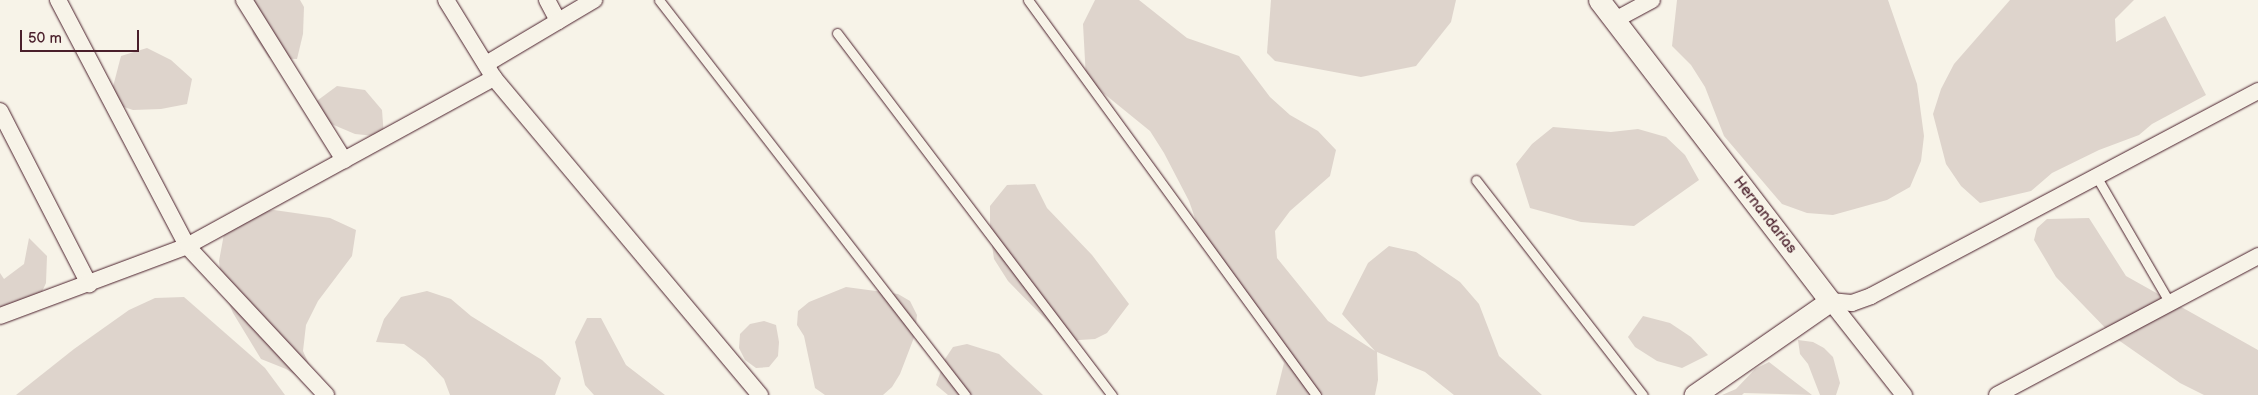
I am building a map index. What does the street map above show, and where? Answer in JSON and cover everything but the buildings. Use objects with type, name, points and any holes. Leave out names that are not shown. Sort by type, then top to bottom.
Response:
[{"type":"street","points":[[58,0],[187,246],[326,395]]},
{"type":"street","points":[[244,0],[344,160]]},
{"type":"street","points":[[446,0],[490,71],[760,395]]},
{"type":"street","points":[[547,0],[558,21]]},
{"type":"street","points":[[0,316],[187,246],[344,160],[490,71],[558,21],[594,0]]},
{"type":"street","name":"Hernandarias","points":[[1599,0],[1830,301]]},
{"type":"street","points":[[1615,20],[1652,0]]},
{"type":"street","points":[[1695,395],[1830,301],[1852,303],[1871,296],[2258,91]]},
{"type":"street","points":[[0,111],[89,284]]},
{"type":"street","points":[[1997,395],[2258,256]]},
{"type":"street","points":[[1830,301],[1904,395]]},
{"type":"lane","points":[[659,0],[965,395]]},
{"type":"lane","points":[[1028,0],[1316,395]]},
{"type":"lane","points":[[837,33],[1112,395]]},
{"type":"lane","points":[[2096,176],[2170,303]]},
{"type":"lane","points":[[1476,180],[1643,395]]},
{"type":"shaded area","points":[[245,0],[300,0],[304,7],[303,34],[297,59],[269,58],[253,34]]},
{"type":"shaded area","points":[[1095,0],[1139,0],[1187,38],[1239,56],[1270,97],[1290,115],[1318,131],[1336,150],[1330,176],[1290,211],[1275,231],[1277,258],[1328,321],[1375,351],[1342,314],[1368,263],[1389,246],[1416,252],[1460,282],[1479,304],[1499,356],[1542,395],[1454,395],[1425,372],[1377,352],[1378,380],[1375,395],[1276,395],[1284,363],[1242,294],[1208,255],[1189,201],[1164,153],[1150,131],[1086,79],[1083,24]]},
{"type":"shaded area","points":[[1271,0],[1456,0],[1451,22],[1416,66],[1361,77],[1275,61],[1267,53]]},
{"type":"shaded area","points":[[1677,0],[1888,0],[1917,84],[1924,136],[1921,161],[1910,187],[1887,200],[1833,215],[1807,213],[1782,204],[1724,136],[1705,87],[1691,65],[1672,46]]},
{"type":"shaded area","points":[[2010,0],[2134,0],[2115,19],[2116,42],[2165,16],[2206,95],[2152,124],[2139,135],[2099,150],[2052,173],[2031,191],[1980,203],[1961,186],[1946,164],[1933,114],[1941,89],[1954,64]]},
{"type":"shaded area","points":[[147,48],[171,60],[192,79],[187,104],[161,109],[133,110],[109,102],[121,56]]},
{"type":"shaded area","points":[[337,86],[365,90],[382,110],[384,137],[355,134],[329,123],[310,106]]},
{"type":"shaded area","points":[[1553,127],[1611,132],[1638,129],[1666,137],[1685,155],[1699,180],[1634,226],[1581,222],[1530,208],[1516,164],[1532,144]]},
{"type":"shaded area","points":[[1035,184],[1047,208],[1092,255],[1129,304],[1107,333],[1095,339],[1064,341],[1054,328],[1008,281],[994,259],[990,232],[990,206],[1007,185]]},
{"type":"shaded area","points":[[274,210],[330,218],[356,230],[352,256],[318,301],[306,325],[303,351],[314,375],[308,383],[286,369],[261,359],[233,313],[222,287],[219,261],[224,234],[247,214]]},
{"type":"shaded area","points":[[2089,218],[2126,276],[2258,350],[2258,395],[2204,395],[2180,383],[2114,337],[2056,277],[2034,240],[2037,228],[2047,219]]},
{"type":"shaded area","points":[[29,238],[47,256],[46,283],[35,307],[0,320],[0,273],[4,279],[24,264]]},
{"type":"shaded area","points":[[846,287],[898,294],[910,301],[917,315],[915,335],[900,374],[892,387],[883,395],[825,395],[815,388],[804,336],[797,325],[798,311],[809,302]]},
{"type":"shaded area","points":[[427,291],[451,299],[471,316],[542,360],[561,378],[555,395],[450,395],[444,379],[425,359],[404,344],[376,342],[384,319],[401,297]]},
{"type":"shaded area","points":[[184,297],[265,368],[285,395],[16,395],[74,349],[129,310],[155,298]]},
{"type":"shaded area","points":[[1643,316],[1670,323],[1691,337],[1708,355],[1682,368],[1657,361],[1635,347],[1628,337]]},
{"type":"shaded area","points":[[587,318],[601,318],[626,365],[665,395],[594,395],[585,385],[575,342]]},
{"type":"shaded area","points":[[764,321],[776,325],[779,342],[778,356],[769,367],[756,368],[745,360],[739,348],[740,334],[750,324]]},
{"type":"shaded area","points":[[1798,340],[1813,342],[1824,348],[1833,357],[1840,383],[1836,395],[1820,395],[1808,364],[1800,354]]},
{"type":"shaded area","points":[[967,344],[999,354],[1043,395],[948,395],[936,385],[945,359],[953,347]]},
{"type":"shaded area","points":[[1769,362],[1812,395],[1744,393],[1742,395],[1722,395],[1736,389],[1755,369]]}]
